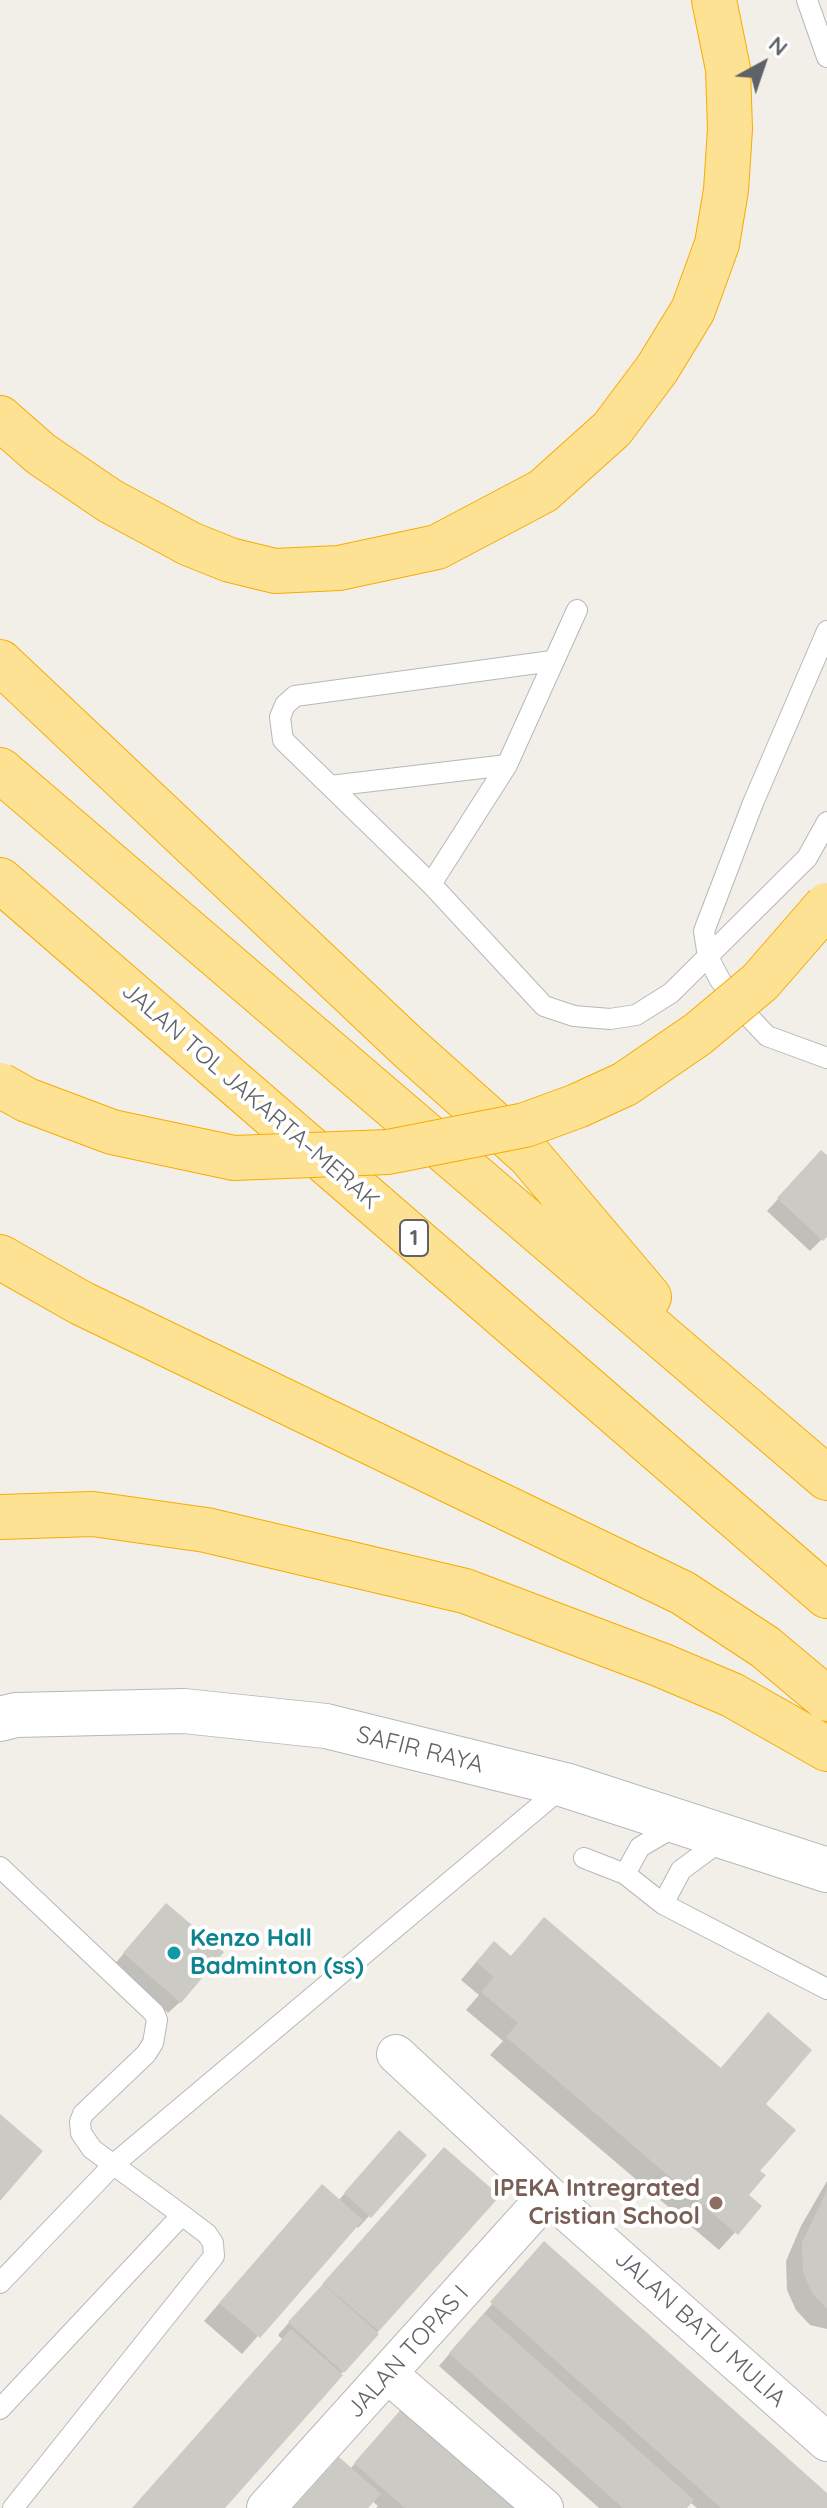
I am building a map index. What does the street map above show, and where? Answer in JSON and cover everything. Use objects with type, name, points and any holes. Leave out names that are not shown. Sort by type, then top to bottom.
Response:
[{"type":"highway","points":[[0,418],[41,454],[110,501],[190,544],[230,560],[275,571],[339,568],[437,547],[543,491],[612,429],[657,369],[693,310],[717,244],[726,190],[730,129],[728,69],[714,0]]},
{"type":"highway","points":[[0,662],[408,1047],[529,1155],[737,1400]]},
{"type":"highway","points":[[0,770],[827,1478]]},
{"type":"highway","name":"JALAN TOL JAKARTA–MERAK","points":[[0,880],[827,1596]]},
{"type":"highway","points":[[0,1085],[27,1100],[112,1132],[234,1158],[388,1152],[525,1125],[625,1084],[698,1034],[760,982],[827,905]]},
{"type":"highway","points":[[0,1257],[96,1310],[683,1593],[765,1647],[827,1699]]},
{"type":"highway","points":[[0,1517],[93,1514],[206,1530],[465,1591],[732,1695],[827,1749]]},
{"type":"street","name":"SAFIR RAYA","points":[[0,1719],[16,1715],[184,1711],[326,1726],[565,1785],[827,1870]]},
{"type":"street","name":"JALAN BATU MULIA","points":[[396,2054],[548,2195],[827,2442]]},
{"type":"street","name":"JALAN TOPAS I","points":[[266,2508],[548,2195]]},
{"type":"street","points":[[388,2374],[544,2508]]},
{"type":"lane","points":[[807,0],[827,57]]},
{"type":"lane","points":[[431,884],[507,765],[577,610]]},
{"type":"lane","points":[[827,631],[753,803],[707,920],[704,937],[708,957],[720,980],[767,1036],[827,1058]]},
{"type":"lane","points":[[552,661],[295,696],[285,705],[280,717],[283,740],[431,884],[544,1006],[574,1016],[610,1019],[636,1015],[671,993],[807,858],[827,822]]},
{"type":"lane","points":[[330,786],[507,765]]},
{"type":"lane","points":[[0,2283],[114,2164],[565,1785]]},
{"type":"lane","points":[[625,1874],[640,1847],[681,1822]]},
{"type":"lane","points":[[663,1904],[681,1870],[726,1837]]},
{"type":"lane","points":[[584,1858],[625,1874],[663,1904],[827,1989]]},
{"type":"lane","points":[[0,1867],[154,2013],[157,2020],[153,2043],[146,2054],[83,2114],[80,2122],[85,2141],[92,2149],[207,2234],[213,2243],[214,2256],[13,2508]]},
{"type":"lane","points":[[0,2409],[182,2215]]},
{"type":"building","points":[[821,1150],[827,1155],[827,1237],[823,1241],[777,1198]]},
{"type":"building","name":"Kenzo Hall Badminton (ss)","points":[[166,1903],[224,1952],[181,2003],[123,1953]]},
{"type":"building","points":[[544,1917],[721,2068],[768,2012],[812,2050],[766,2104],[796,2130],[760,2171],[766,2175],[749,2195],[762,2206],[738,2235],[506,2037],[518,2023],[481,1992],[494,1977],[476,1962],[494,1941],[511,1956]]},
{"type":"building","points":[[0,2114],[43,2151],[0,2201]]},
{"type":"building","points":[[399,2130],[427,2155],[371,2218],[344,2193]]},
{"type":"building","points":[[444,2147],[500,2196],[379,2331],[323,2283]]},
{"type":"building","points":[[322,2184],[363,2220],[260,2338],[219,2303]]},
{"type":"building","points":[[827,2190],[827,2309],[812,2293],[803,2272],[802,2243]]},
{"type":"building","points":[[544,2241],[827,2493],[827,2508],[721,2508],[490,2302]]},
{"type":"building","points":[[323,2284],[379,2334],[344,2373],[288,2322]]},
{"type":"building","points":[[484,2313],[694,2500],[687,2508],[623,2508],[449,2353]]},
{"type":"building","points":[[291,2329],[343,2375],[322,2399],[225,2508],[132,2508]]},
{"type":"building","points":[[404,2406],[518,2508],[405,2508],[354,2463]]},
{"type":"building","points":[[339,2457],[381,2494],[368,2508],[293,2508]]},
{"type":"place","name":"Kenzo Hall Badminton (ss)","points":[[174,1953]]},
{"type":"place","name":"IPEKA Intregrated Cristian School","points":[[716,2203]]}]
